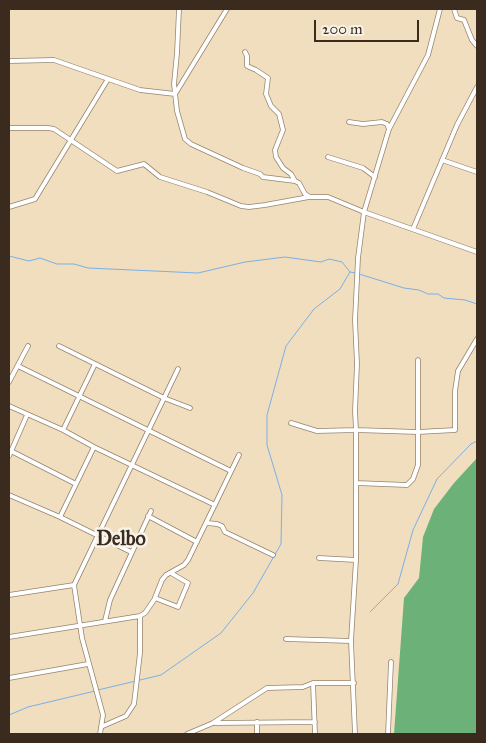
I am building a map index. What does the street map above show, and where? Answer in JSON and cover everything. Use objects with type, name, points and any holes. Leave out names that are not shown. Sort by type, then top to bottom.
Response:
[{"type":"street","points":[[179,9],[174,84],[177,111],[185,138],[191,144],[263,177],[295,181]]},
{"type":"street","points":[[175,94],[227,9]]},
{"type":"street","points":[[355,734],[351,641],[356,560],[355,410],[358,258],[364,212],[389,129],[428,56],[440,10],[433,9]]},
{"type":"street","points":[[454,9],[457,18],[464,20],[472,40],[477,46]]},
{"type":"street","points":[[244,52],[247,56],[247,66],[268,78],[266,94],[270,106],[279,114],[283,130],[275,150],[276,158],[283,168],[299,183],[305,194],[310,197]]},
{"type":"street","points":[[9,61],[54,60],[140,90],[175,94]]},
{"type":"street","points":[[9,207],[35,199],[108,79]]},
{"type":"street","points":[[413,229],[457,126],[477,87]]},
{"type":"street","points":[[349,122],[363,124],[382,122],[387,124],[389,129]]},
{"type":"street","points":[[9,128],[54,129],[117,171],[144,164],[160,177],[207,192],[241,206],[265,205],[310,197],[328,197],[364,212],[477,252]]},
{"type":"street","points":[[328,157],[363,168],[375,177]]},
{"type":"street","points":[[442,160],[477,172]]},
{"type":"street","points":[[291,423],[317,431],[418,432],[455,430],[455,391],[458,371],[477,339]]},
{"type":"street","points":[[9,382],[28,346]]},
{"type":"street","points":[[59,346],[164,398],[190,408]]},
{"type":"street","points":[[356,484],[407,485],[413,479],[418,465],[418,360]]},
{"type":"street","points":[[63,430],[95,364]]},
{"type":"street","points":[[18,366],[231,471]]},
{"type":"street","points":[[100,734],[103,715],[88,664],[74,585],[178,369]]},
{"type":"street","points":[[9,406],[63,430],[215,506]]},
{"type":"street","points":[[27,415],[10,453],[76,484]]},
{"type":"street","points":[[60,517],[94,447]]},
{"type":"street","points":[[9,637],[140,616],[145,613],[166,575],[184,565],[207,523],[239,455]]},
{"type":"street","points":[[9,494],[131,552]]},
{"type":"street","points":[[104,621],[110,600],[151,511]]},
{"type":"street","points":[[148,516],[197,542]]},
{"type":"street","points":[[207,523],[222,526],[225,532],[273,555]]},
{"type":"street","points":[[319,558],[356,560]]},
{"type":"street","points":[[155,598],[178,607],[188,583],[171,573]]},
{"type":"street","points":[[9,595],[74,585]]},
{"type":"street","points":[[102,726],[126,716],[134,704],[140,654],[140,616]]},
{"type":"street","points":[[286,639],[351,641]]},
{"type":"street","points":[[388,734],[391,662]]},
{"type":"street","points":[[9,678],[88,664]]},
{"type":"street","points":[[187,734],[213,723],[267,688],[302,687],[313,683],[354,684]]},
{"type":"street","points":[[313,683],[315,734]]},
{"type":"street","points":[[257,722],[257,734]]},
{"type":"street","points":[[213,723],[315,722]]},
{"type":"green space","points":[[477,458],[477,734],[394,734],[404,598],[419,578],[423,537],[434,509]]},
{"type":"waterway","points":[[9,256],[29,261],[40,258],[57,264],[74,264],[88,268],[198,273],[245,262],[285,257],[321,262],[329,259],[342,262],[350,272],[355,273]]},
{"type":"waterway","points":[[98,690],[161,675],[221,633],[253,593],[281,544],[282,495],[267,445],[267,415],[286,346],[314,309],[340,289],[350,272]]},
{"type":"waterway","points":[[359,274],[404,288],[477,304]]},
{"type":"waterway","points":[[370,612],[398,584],[413,530],[437,479],[471,444],[477,441]]},
{"type":"waterway","points":[[9,715],[28,707],[95,691]]},
{"type":"district","name":"Delbo","points":[[121,540]]}]
